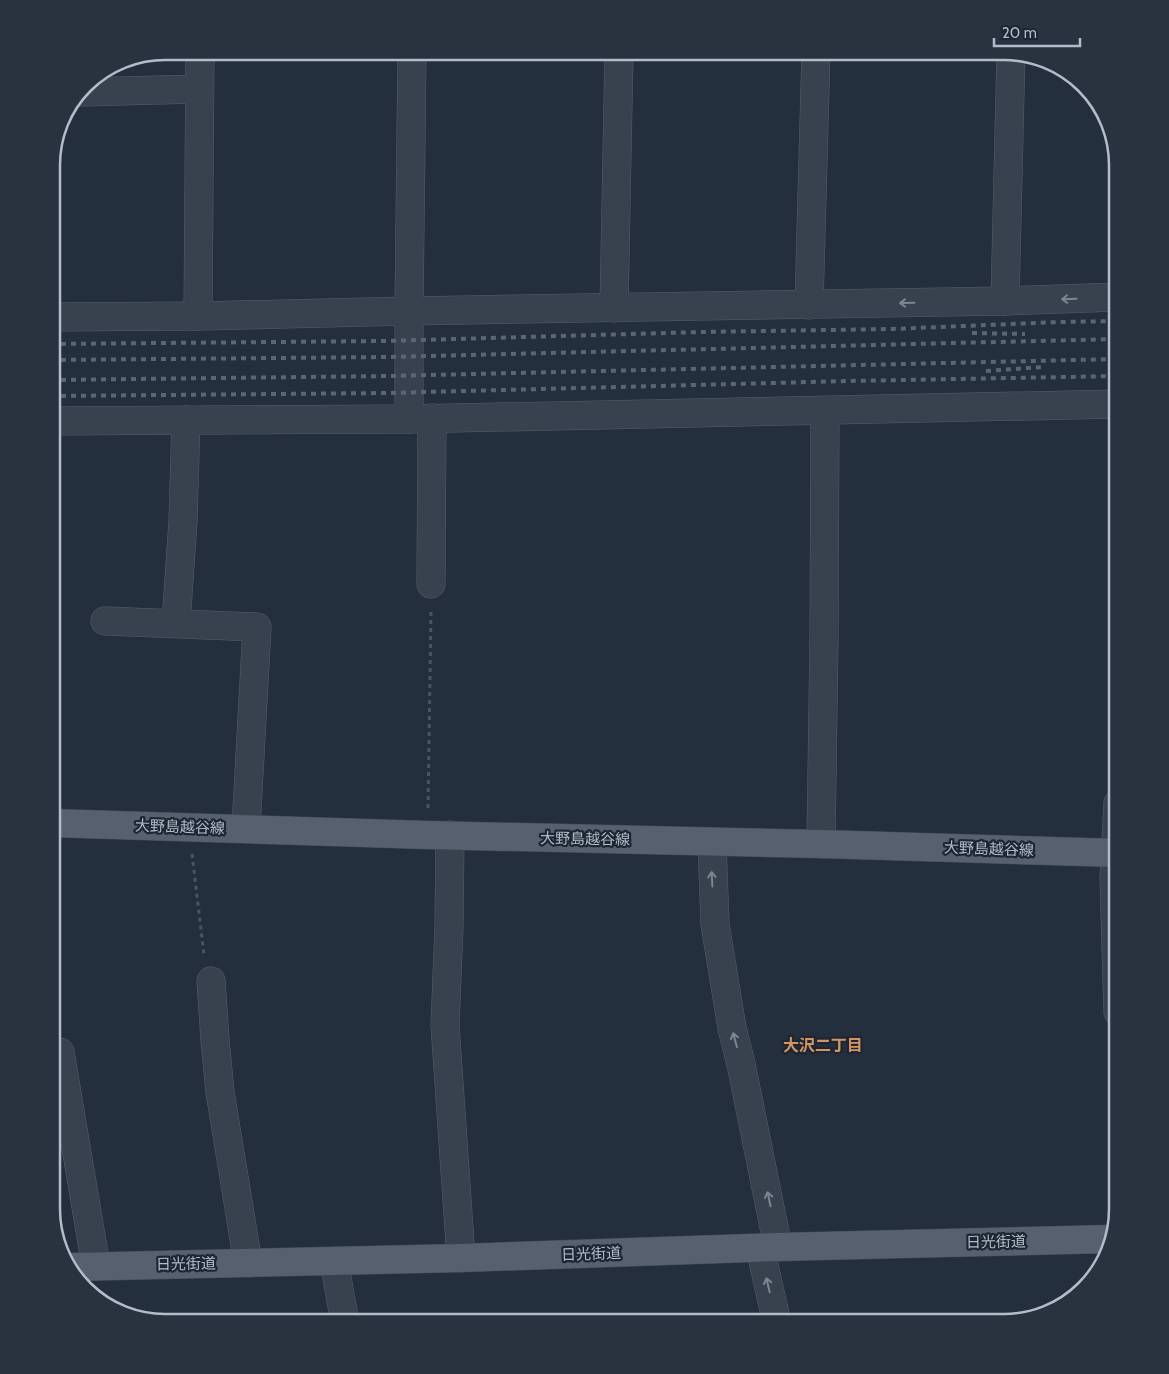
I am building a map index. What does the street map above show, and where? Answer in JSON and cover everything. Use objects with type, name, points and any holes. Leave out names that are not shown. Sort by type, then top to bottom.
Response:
[{"type":"main road","name":"大野島越谷線","points":[[60,823],[1109,853]]},
{"type":"main road","name":"日光街道","points":[[83,1266],[461,1258],[769,1247],[1104,1239]]},
{"type":"street","points":[[198,316],[200,60]]},
{"type":"street","points":[[412,60],[409,311],[421,418],[431,584]]},
{"type":"street","points":[[614,308],[619,60]]},
{"type":"street","points":[[809,305],[816,60]]},
{"type":"street","points":[[1004,300],[1011,60]]},
{"type":"street","points":[[90,92],[199,89]]},
{"type":"street","points":[[60,317],[809,305],[1109,297]]},
{"type":"street","points":[[60,421],[421,418],[1109,404]]},
{"type":"street","points":[[821,844],[825,411]]},
{"type":"street","points":[[176,624],[183,521],[186,420]]},
{"type":"street","points":[[105,620],[257,627],[246,828]]},
{"type":"street","points":[[439,835],[449,927],[445,1025],[461,1258]]},
{"type":"street","points":[[712,842],[715,924],[732,1028],[741,1064],[769,1247],[776,1314]]},
{"type":"street","points":[[211,981],[214,1040],[220,1092],[248,1263]]},
{"type":"street","points":[[60,1052],[83,1266]]},
{"type":"street","points":[[334,1261],[344,1314]]},
{"type":"path","points":[[431,584],[439,835]]},
{"type":"path","points":[[189,827],[207,978],[211,981]]},
{"type":"railway","points":[[60,344],[384,341],[701,332],[892,329],[1109,321]]},
{"type":"railway","points":[[972,333],[1025,334]]},
{"type":"railway","points":[[60,360],[386,357],[1109,339]]},
{"type":"railway","points":[[60,380],[387,376],[1109,359]]},
{"type":"railway","points":[[986,371],[1043,367]]},
{"type":"railway","points":[[60,396],[387,393],[1109,376]]},
{"type":"district","name":"大沢二丁目","points":[[823,1045]]}]
